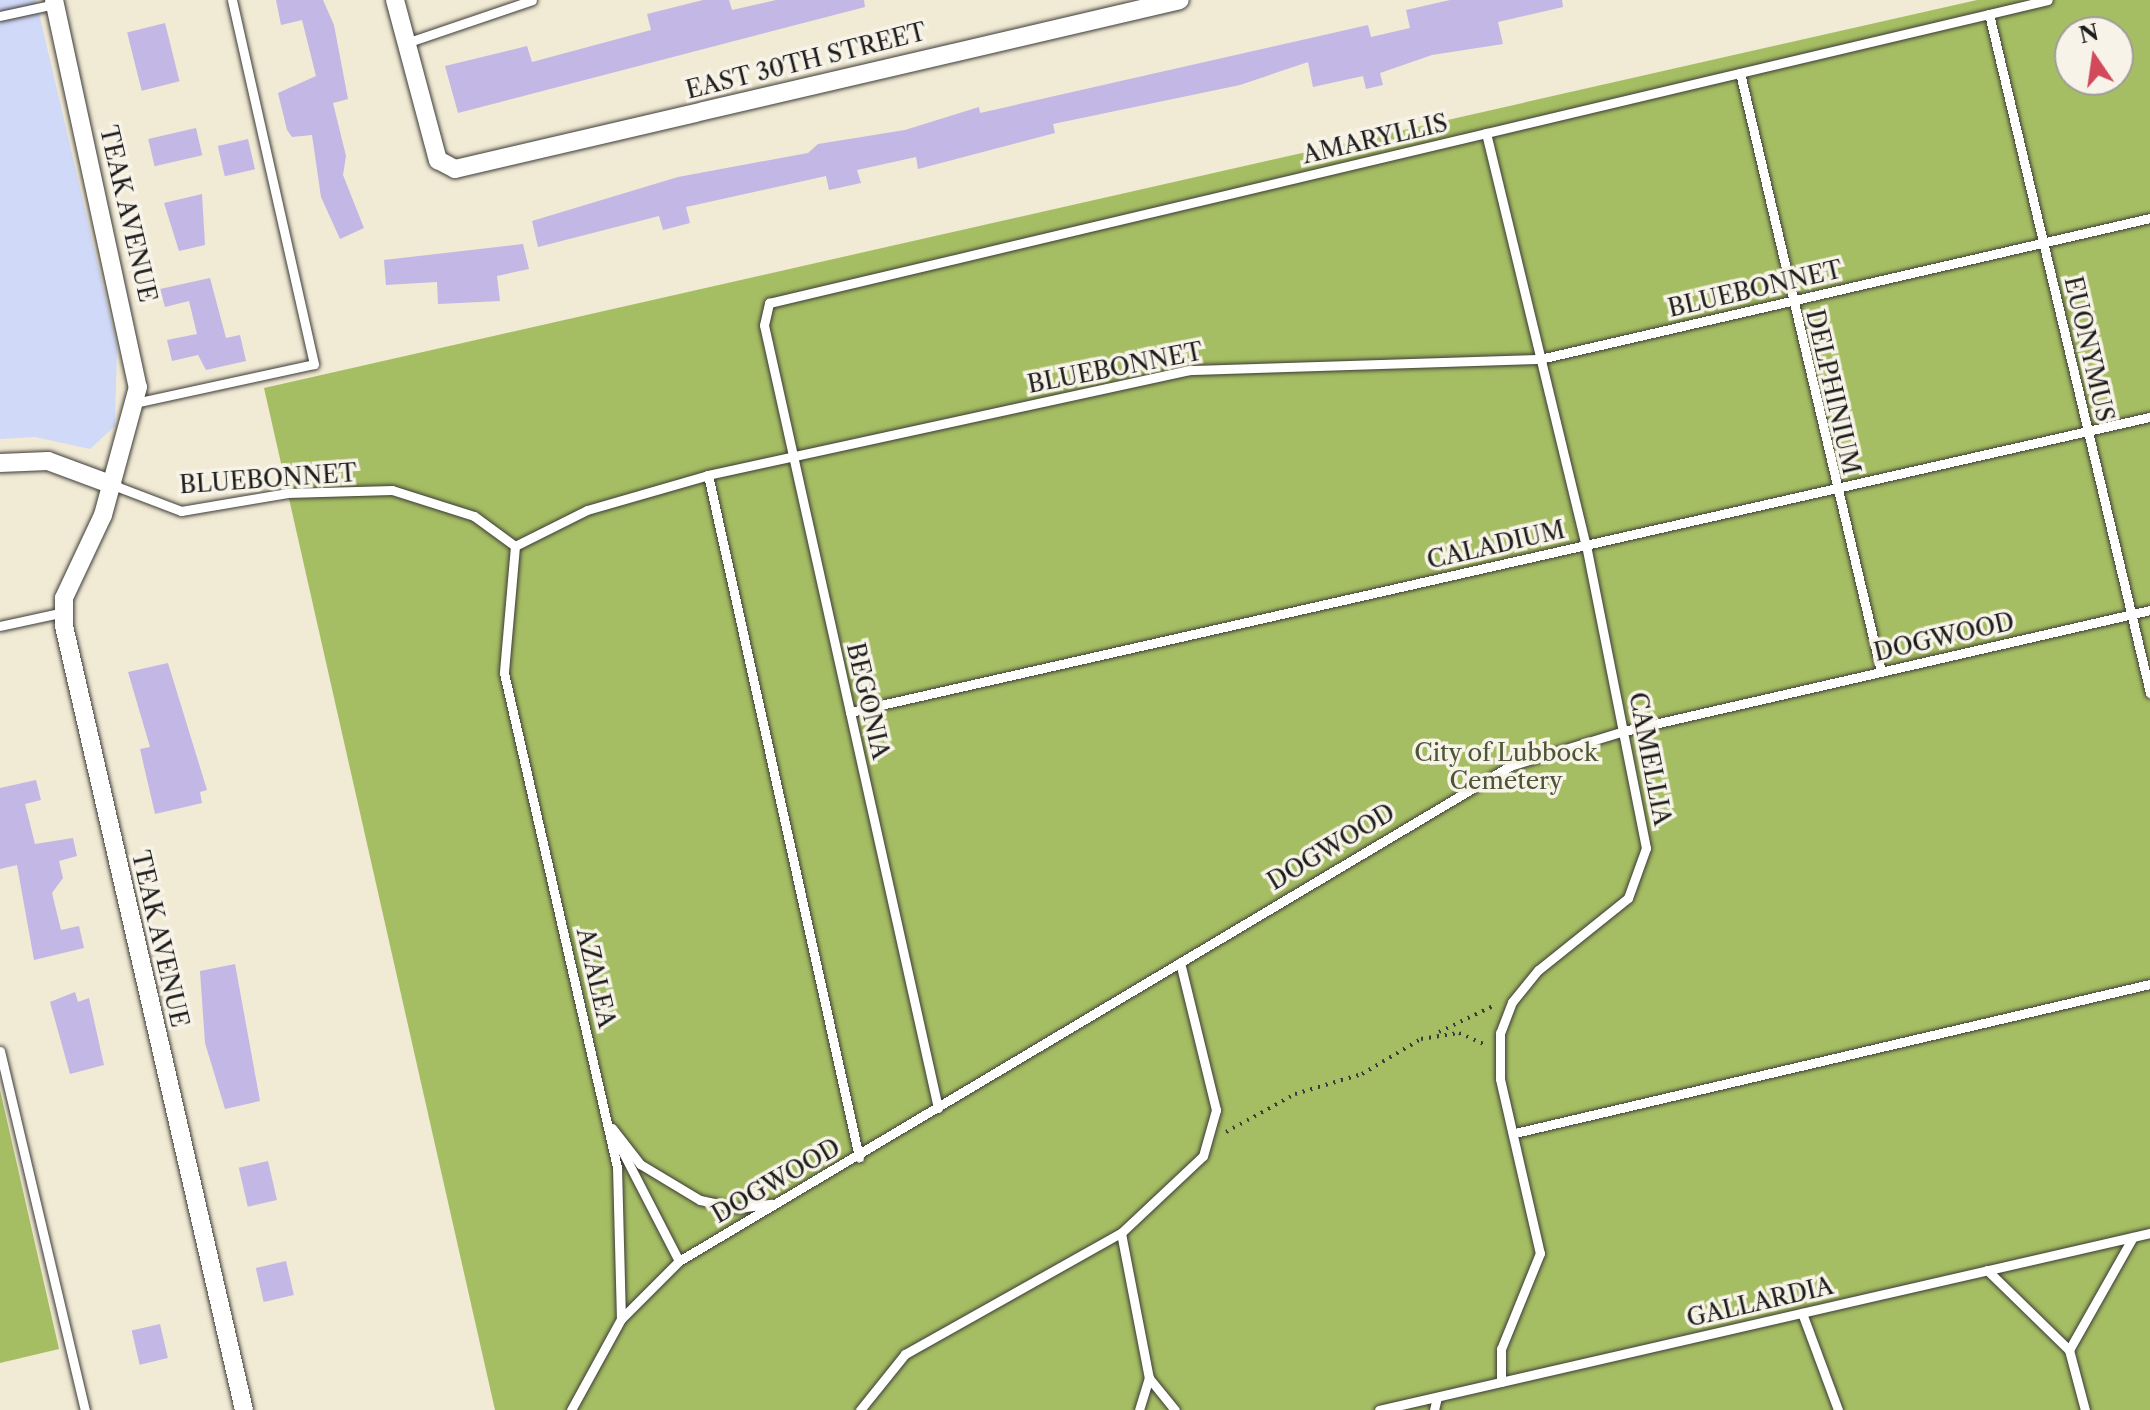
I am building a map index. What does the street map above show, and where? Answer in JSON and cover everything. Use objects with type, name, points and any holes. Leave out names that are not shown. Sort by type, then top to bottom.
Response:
[{"type":"street","points":[[55,2],[74,0]]},
{"type":"street","points":[[395,0],[406,43]]},
{"type":"street","name":"EAST 30TH STREET","points":[[406,43],[438,160],[446,165],[478,169],[1180,0]]},
{"type":"street","name":"TEAK AVENUE","points":[[55,2],[135,354],[135,403],[127,440],[113,485],[75,566],[64,612],[244,1410]]},
{"type":"street","points":[[0,463],[48,461],[113,485]]},
{"type":"lane","points":[[135,403],[314,364],[232,0]]},
{"type":"lane","points":[[406,43],[532,0]]},
{"type":"lane","points":[[1989,14],[2048,0]]},
{"type":"lane","points":[[0,16],[55,2]]},
{"type":"lane","name":"AMARYLLIS","points":[[769,303],[1989,14]]},
{"type":"lane","name":"EUONYMUS","points":[[1989,14],[2150,693]]},
{"type":"lane","name":"DELPHINIUM","points":[[1740,73],[1835,488],[1881,672]]},
{"type":"lane","name":"CAMELLIA","points":[[1486,133],[1586,545],[1644,820],[1643,874],[1628,898],[1562,949],[1512,1002]]},
{"type":"lane","name":"BLUEBONNET","points":[[113,485],[181,511],[287,493],[392,490],[474,516],[515,546],[587,510],[708,475],[1190,370],[1540,359],[2150,218]]},
{"type":"lane","name":"BEGONIA","points":[[769,303],[764,325],[938,1108]]},
{"type":"lane","name":"CALADIUM","points":[[850,712],[2150,417]]},
{"type":"lane","points":[[708,475],[859,1157]]},
{"type":"lane","name":"AZALEA","points":[[515,546],[504,673],[610,1125],[621,1319]]},
{"type":"lane","name":"DOGWOOD","points":[[621,1319],[679,1261],[859,1157],[1510,766],[1624,731],[2150,610]]},
{"type":"lane","points":[[0,626],[64,612]]},
{"type":"lane","points":[[860,1410],[905,1354],[1121,1233],[1210,1141],[1216,1110],[1180,962]]},
{"type":"lane","points":[[1515,1133],[2150,984]]},
{"type":"lane","points":[[1501,1382],[1501,1349],[1540,1253],[1500,1056],[1512,1002]]},
{"type":"lane","points":[[0,1051],[85,1410]]},
{"type":"lane","points":[[610,1125],[640,1164],[700,1200],[737,1208],[775,1204]]},
{"type":"lane","points":[[610,1125],[651,1218],[679,1261]]},
{"type":"lane","points":[[1121,1233],[1149,1378],[1175,1410]]},
{"type":"lane","name":"GALLARDIA","points":[[1379,1410],[2150,1233]]},
{"type":"lane","points":[[2069,1350],[2133,1237]]},
{"type":"lane","points":[[1987,1270],[2069,1350],[2085,1410]]},
{"type":"lane","points":[[1802,1313],[1838,1410]]},
{"type":"lane","points":[[571,1410],[621,1319]]},
{"type":"lane","points":[[1139,1410],[1149,1378]]},
{"type":"lane","points":[[1434,1410],[1437,1397]]},
{"type":"path","points":[[1210,1141],[1295,1094],[1362,1074],[1437,1034],[1512,1002]]},
{"type":"path","points":[[1437,1034],[1459,1033],[1500,1056]]},
{"type":"shaded area","points":[[0,0],[36,0],[117,346],[115,426],[90,449],[35,437],[0,439]]},
{"type":"green space","name":"City of Lubbock Cemetery","points":[[1977,0],[2150,0],[2150,1410],[495,1410],[264,388]]},
{"type":"green space","points":[[0,1090],[59,1349],[0,1363]]},
{"type":"building","points":[[276,0],[323,0],[334,25],[348,99],[333,103],[346,156],[343,175],[364,228],[340,239],[321,197],[312,135],[292,137],[287,130],[278,93],[316,76],[302,20],[281,25]]},
{"type":"building","points":[[703,0],[729,0],[732,10],[776,0],[864,0],[865,7],[458,113],[445,66],[527,46],[532,62],[651,30],[647,14]]},
{"type":"building","points":[[1450,0],[1562,0],[1563,7],[1498,22],[1503,44],[1432,55],[1380,73],[1383,85],[1366,89],[1363,76],[1313,87],[1308,62],[1240,85],[1053,124],[1055,133],[918,169],[916,157],[857,170],[861,183],[829,190],[826,176],[686,207],[690,223],[663,230],[659,216],[538,247],[532,221],[678,177],[808,153],[818,144],[905,130],[979,107],[980,113],[1368,25],[1371,37],[1410,28],[1406,10]]},
{"type":"building","points":[[165,23],[180,81],[142,91],[127,32]]},
{"type":"building","points":[[196,128],[202,155],[155,166],[148,139]]},
{"type":"building","points":[[248,139],[255,169],[225,176],[218,146]]},
{"type":"building","points":[[202,194],[205,245],[179,251],[164,203]]},
{"type":"building","points":[[523,244],[529,269],[497,276],[500,301],[438,304],[437,282],[386,285],[384,260]]},
{"type":"building","points":[[210,278],[226,338],[240,335],[246,361],[206,370],[198,355],[172,361],[167,340],[197,334],[189,301],[165,307],[160,289]]},
{"type":"building","points":[[168,663],[207,790],[200,792],[202,803],[155,814],[140,749],[150,747],[128,672]]},
{"type":"building","points":[[36,780],[41,800],[25,804],[35,844],[73,838],[77,856],[59,861],[63,878],[52,893],[61,930],[79,926],[84,948],[34,960],[17,865],[0,869],[0,788]]},
{"type":"building","points":[[235,964],[260,1101],[225,1109],[205,1043],[200,971]]},
{"type":"building","points":[[75,992],[78,1002],[89,998],[104,1065],[70,1074],[50,1002]]},
{"type":"building","points":[[268,1161],[277,1200],[248,1207],[239,1168]]},
{"type":"building","points":[[286,1261],[294,1295],[264,1302],[256,1268]]},
{"type":"building","points":[[160,1324],[168,1358],[140,1365],[132,1331]]}]
